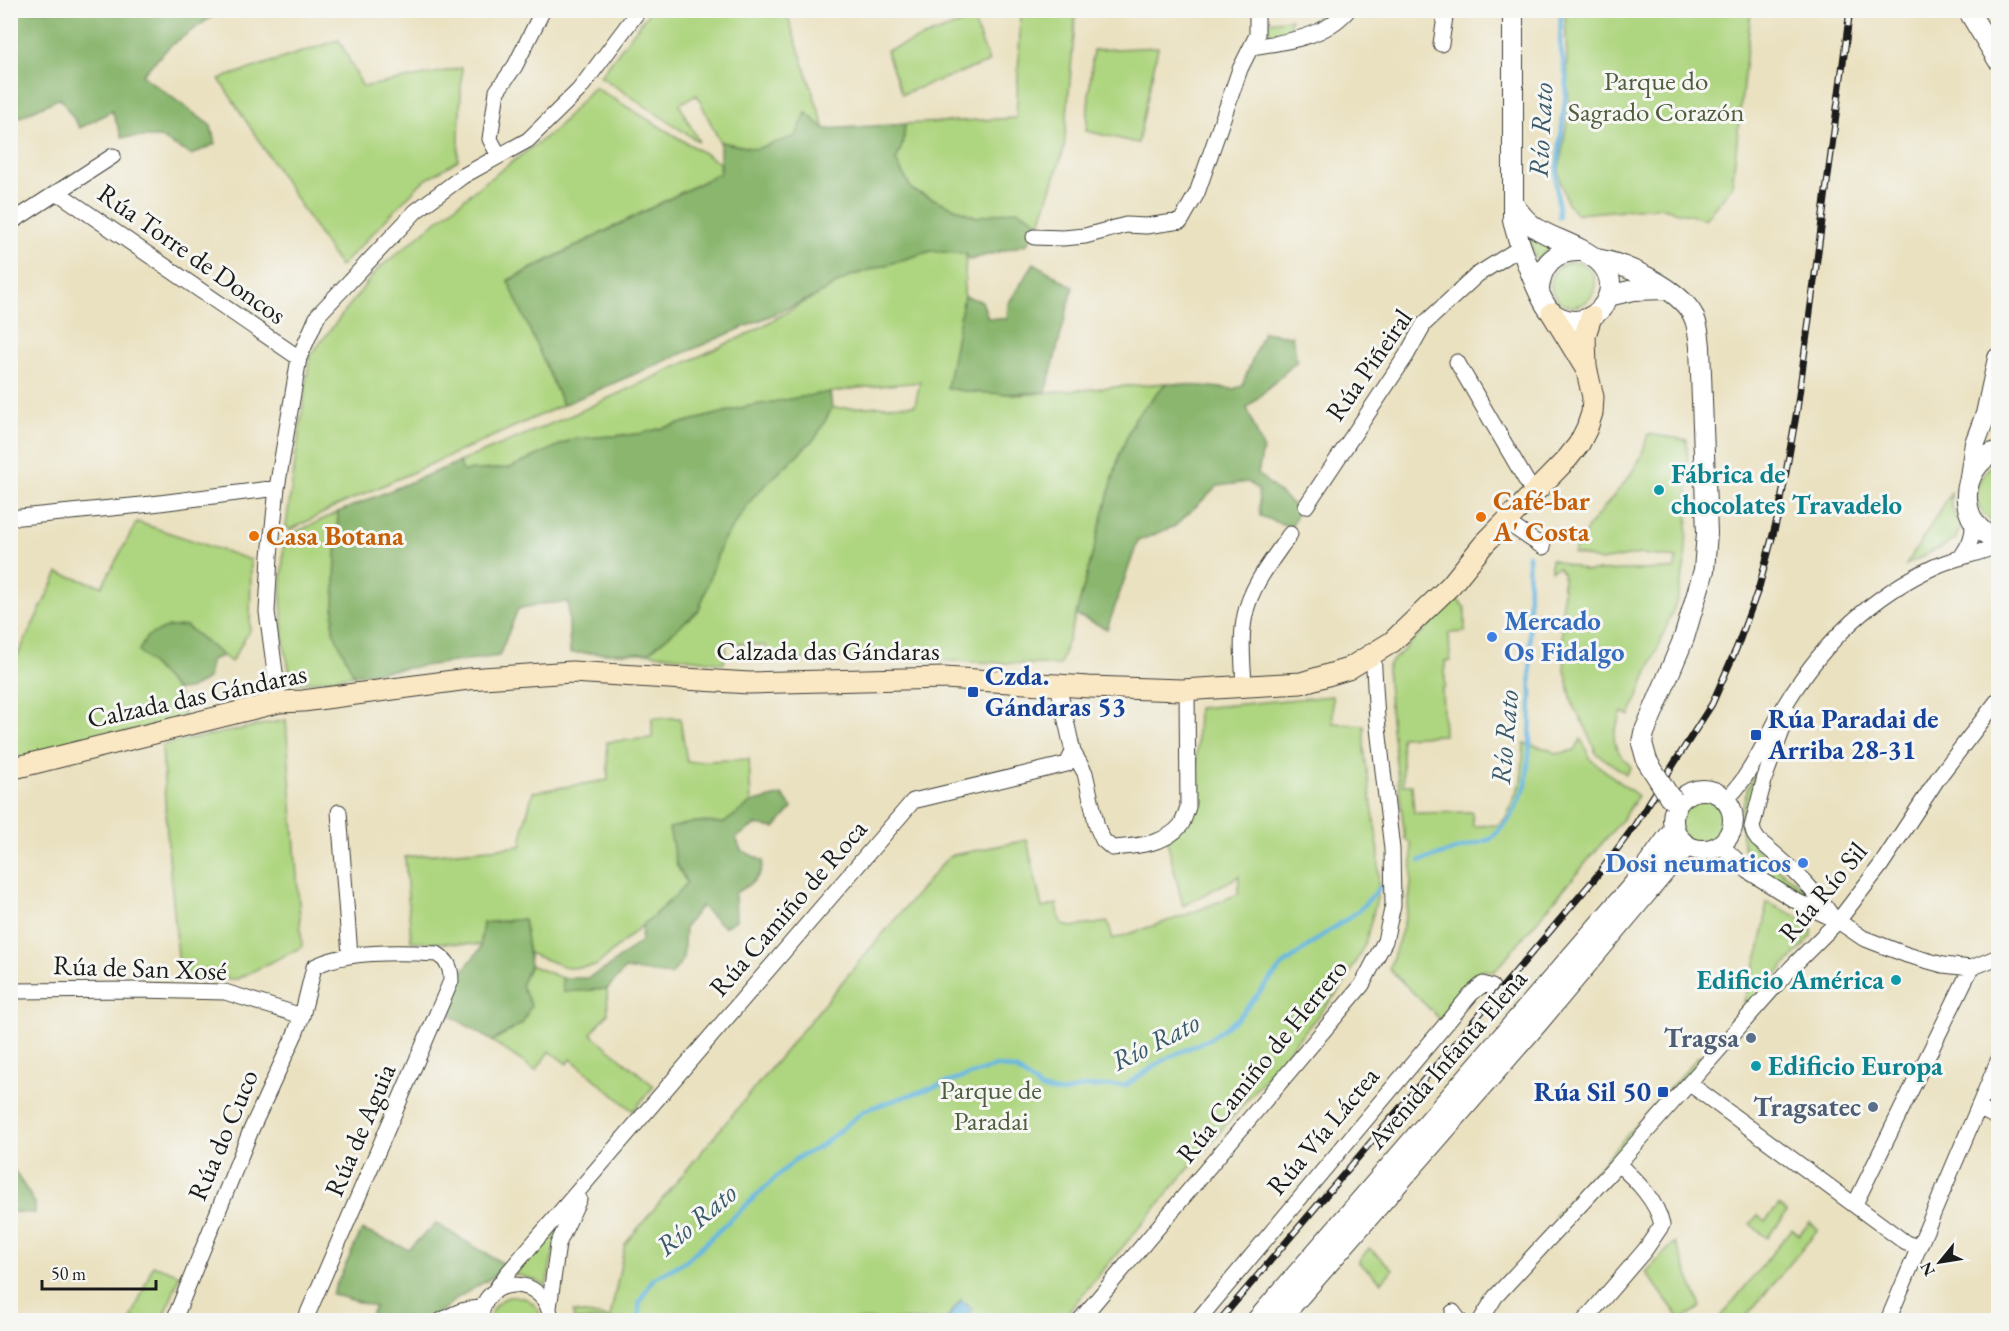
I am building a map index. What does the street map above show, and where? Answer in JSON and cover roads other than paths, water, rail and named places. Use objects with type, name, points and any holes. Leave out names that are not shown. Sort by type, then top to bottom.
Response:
[{"type":"main road","points":[[1552,313],[1586,368]]},
{"type":"main road","points":[[1586,368],[1585,335],[1591,317]]},
{"type":"main road","name":"Calzada das Gándaras","points":[[10,769],[279,702],[303,701],[468,679],[573,672],[749,683],[944,678],[1187,690],[1301,683],[1348,669],[1392,642],[1451,585],[1485,544],[1567,459],[1579,444],[1592,413],[1593,397],[1586,368]]},
{"type":"street","points":[[499,156],[490,139],[496,91],[515,66],[543,10]]},
{"type":"street","points":[[279,702],[267,612],[270,556],[277,488],[299,358],[318,315],[416,211],[463,176],[528,140],[579,90],[639,10]]},
{"type":"street","points":[[1034,237],[1085,236],[1126,225],[1146,226],[1181,221],[1197,192],[1240,69],[1257,35],[1257,10]]},
{"type":"street","points":[[1252,47],[1310,36],[1344,16],[1348,10]]},
{"type":"street","points":[[1441,44],[1446,10]]},
{"type":"street","points":[[1513,10],[1513,219],[1521,247],[1545,306],[1552,313],[1570,321],[1591,317],[1604,305],[1608,296],[1610,286],[1604,266],[1588,255],[1538,230],[1521,215],[1514,205]]},
{"type":"street","points":[[1968,10],[1998,60]]},
{"type":"street","points":[[10,223],[113,156]]},
{"type":"street","name":"Rúa Torre de Doncos","points":[[57,192],[299,358]]},
{"type":"street","name":"Rúa Piñeiral","points":[[1306,506],[1406,356],[1424,324],[1478,275],[1521,247]]},
{"type":"street","points":[[1539,289],[1544,267],[1551,259],[1560,253],[1588,255],[1648,277],[1686,305],[1698,327],[1707,533],[1704,570],[1693,614],[1644,733],[1642,743],[1647,761],[1675,802]]},
{"type":"street","points":[[1608,296],[1634,290],[1665,289]]},
{"type":"street","points":[[1998,358],[1986,414],[1975,442],[1966,491],[1967,506],[1973,520],[1982,531],[1998,539]]},
{"type":"street","points":[[1457,362],[1534,494]]},
{"type":"street","points":[[1986,414],[1988,432],[1998,444]]},
{"type":"street","points":[[1970,477],[1985,458],[1998,452]]},
{"type":"street","points":[[10,518],[153,504],[277,488]]},
{"type":"street","points":[[1961,557],[1971,543],[1974,530],[1973,520]]},
{"type":"street","points":[[1506,522],[1543,547]]},
{"type":"street","points":[[1245,686],[1242,641],[1245,615],[1263,573],[1290,534]]},
{"type":"street","points":[[1725,800],[1738,788],[1792,694],[1830,642],[1862,612],[1889,592],[1933,567],[1998,545]]},
{"type":"street","name":"Rúa Camiño de Herrero","points":[[1080,1320],[1362,985],[1385,941],[1393,905],[1392,849],[1377,719],[1373,653]]},
{"type":"street","points":[[1058,685],[1073,752],[1085,773],[1097,827],[1104,840],[1112,848],[1145,845],[1167,837],[1181,824],[1188,807],[1187,690]]},
{"type":"street","points":[[1792,694],[1790,712],[1765,777],[1752,827],[1754,834],[1818,895],[1836,920]]},
{"type":"street","name":"Rúa Río Sil","points":[[1481,1320],[1495,1297],[1618,1164],[1836,920],[1881,865],[1938,778],[1998,700]]},
{"type":"street","name":"Rúa Camiño de Roca","points":[[481,1315],[487,1300],[506,1275],[913,801],[1066,764],[1073,752]]},
{"type":"street","points":[[1697,790],[1717,793],[1725,800],[1731,808],[1733,818],[1728,838],[1721,845],[1713,850],[1694,850],[1678,838],[1672,819],[1675,802],[1697,790]]},
{"type":"street","points":[[339,812],[350,956]]},
{"type":"street","name":"Avenida Infanta Elena","points":[[1257,1320],[1628,892],[1674,829]]},
{"type":"street","points":[[1721,845],[1748,871],[1794,900],[1836,920],[1863,938],[1907,955],[1943,965],[1971,968],[1998,957]]},
{"type":"street","name":"Avenida Infanta Elena","points":[[1279,1320],[1537,1024],[1686,846]]},
{"type":"street","name":"Rúa de Aguia","points":[[305,1320],[451,981],[451,968],[445,959],[437,954],[350,956]]},
{"type":"street","name":"Rúa do Cuco","points":[[174,1320],[251,1130],[302,1016],[314,967],[326,961],[350,956]]},
{"type":"street","points":[[1855,1203],[1971,968]]},
{"type":"street","name":"Rúa Vía Láctea","points":[[1198,1320],[1471,994],[1483,984],[1492,987]]},
{"type":"street","name":"Rúa de San Xosé","points":[[10,992],[140,990],[225,992],[302,1016]]},
{"type":"street","points":[[1888,1320],[1998,1061]]},
{"type":"street","points":[[1690,1084],[1855,1203],[1906,1243],[1918,1247]]},
{"type":"street","points":[[1978,1108],[1998,1118]]},
{"type":"street","points":[[1585,1320],[1645,1250],[1662,1225],[1660,1216],[1645,1192],[1618,1164]]},
{"type":"street","name":"Rúa Camiño de Roca","points":[[550,1314],[558,1244],[590,1177]]},
{"type":"street","points":[[494,1292],[515,1284],[526,1286],[544,1298],[550,1314]]},
{"type":"street","points":[[442,1320],[458,1311],[474,1308],[481,1315]]},
{"type":"water","points":[[961,1300],[973,1309],[964,1320],[946,1320]]},
{"type":"waterway","name":"Río Rato","points":[[1559,217],[1556,179],[1567,83],[1560,44],[1561,10]]},
{"type":"waterway","name":"Río Rato","points":[[1420,861],[1491,839],[1511,817],[1526,785],[1531,698],[1528,555]]},
{"type":"waterway","name":"Río Rato","points":[[640,1320],[639,1303],[653,1279],[686,1261],[797,1158],[818,1148],[865,1110],[997,1066],[1017,1070],[1041,1089],[1062,1093],[1084,1087],[1126,1085],[1167,1058],[1211,1038],[1238,1018],[1281,967],[1357,912],[1380,888]]},
{"type":"railway","points":[[1220,1320],[1596,877],[1633,828],[1712,704],[1737,647],[1759,587],[1779,512],[1797,410],[1850,10]]},
{"type":"place","name":"Fábrica de chocolates Travadelo","points":[[1659,490]]},
{"type":"place","name":"Café-bar A' Costa","points":[[1481,517]]},
{"type":"place","name":"Casa Botana","points":[[254,536]]},
{"type":"place","name":"Mercado Os Fidalgo","points":[[1492,637]]},
{"type":"place","name":"Czda. Gándaras 53","points":[[973,692]]},
{"type":"place","name":"Rúa Paradai de Arriba 28-31","points":[[1756,735]]},
{"type":"place","name":"Dosi neumaticos","points":[[1803,863]]},
{"type":"place","name":"Edificio América","points":[[1896,980]]},
{"type":"place","name":"Tragsa","points":[[1751,1038]]},
{"type":"place","name":"Edificio Europa","points":[[1756,1066]]},
{"type":"place","name":"Rúa Sil 50","points":[[1663,1092]]},
{"type":"place","name":"Tragsatec","points":[[1873,1107]]},
{"type":"park label","name":"Parque do Sagrado Corazón","points":[[1656,96]]},
{"type":"park label","name":"Parque de Paradai","points":[[991,1106]]}]
